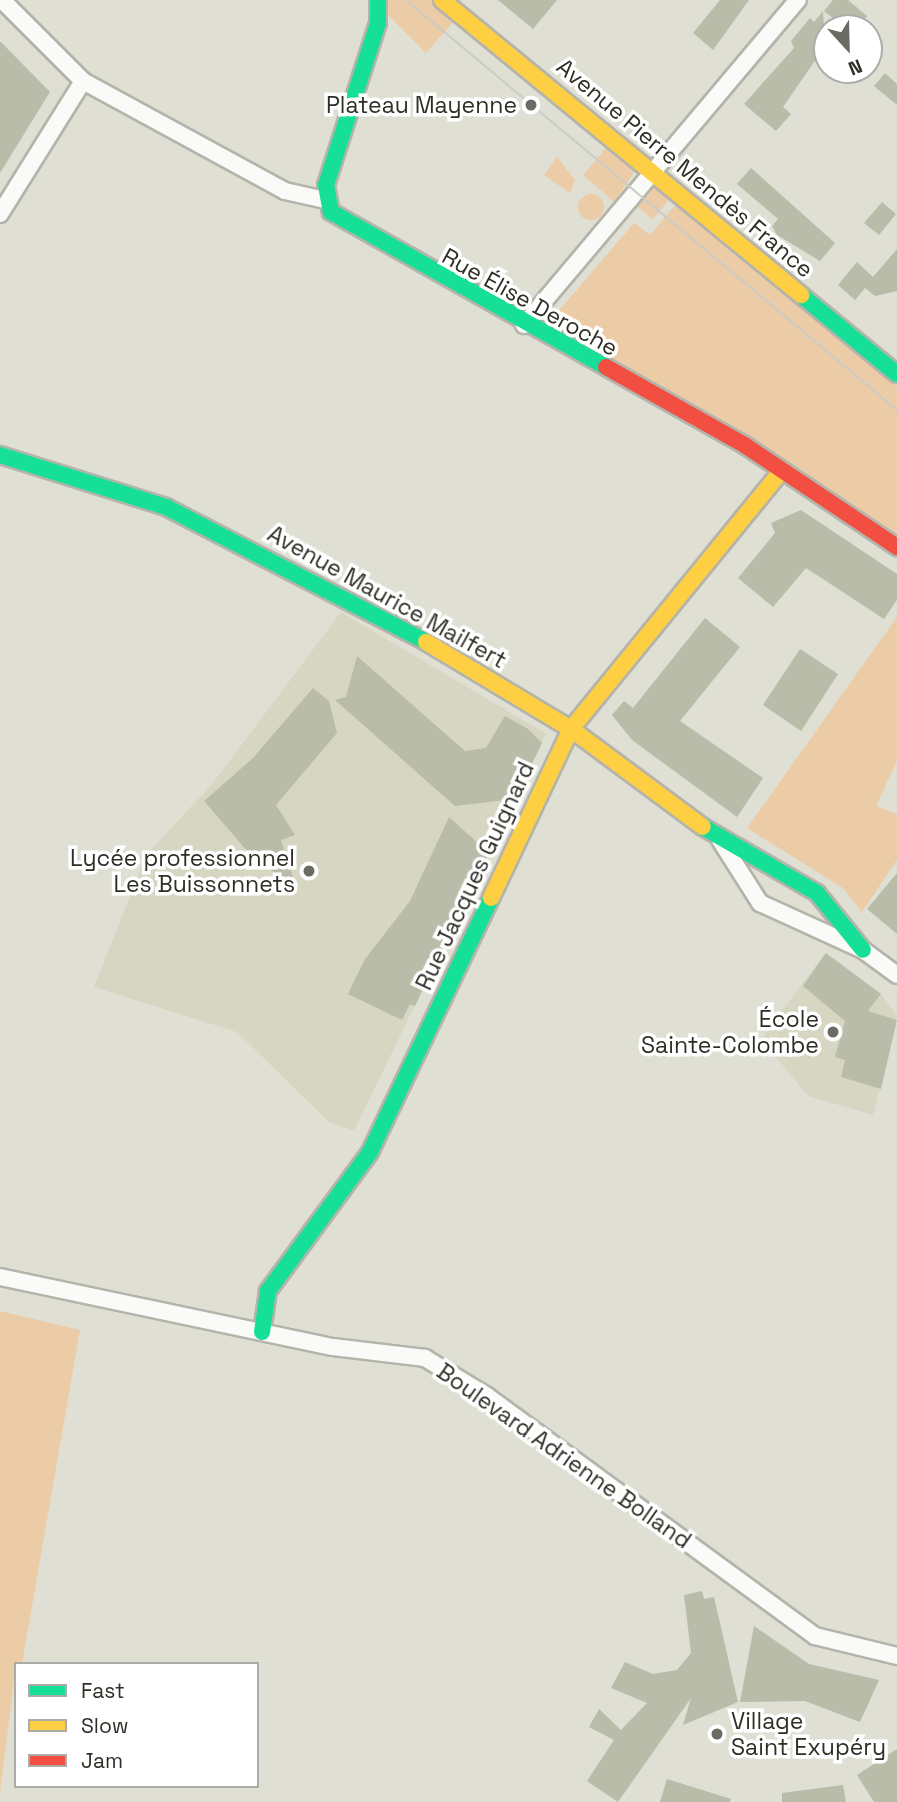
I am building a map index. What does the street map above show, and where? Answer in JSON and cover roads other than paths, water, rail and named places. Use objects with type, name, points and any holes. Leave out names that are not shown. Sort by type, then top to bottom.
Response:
[{"type":"street","points":[[2,0],[83,81],[285,191],[325,200],[378,23],[378,0]]},
{"type":"street","name":"Avenue Pierre Mendès France","points":[[442,0],[897,374]]},
{"type":"street","points":[[524,325],[798,0]]},
{"type":"street","points":[[0,214],[83,81]]},
{"type":"street","name":"Rue Élise Deroche","points":[[325,200],[331,212],[369,239],[782,470],[897,547]]},
{"type":"street","name":"Avenue Maurice Mailfert","points":[[0,454],[178,512],[381,615],[571,729],[720,840],[830,902],[863,950]]},
{"type":"street","name":"Rue Jacques Guignard","points":[[262,1332],[268,1291],[370,1152],[571,729],[782,470]]},
{"type":"street","name":"Avenue Maurice Mailfert","points":[[720,840],[760,903],[863,950],[897,975]]},
{"type":"street","name":"Boulevard Adrienne Bolland","points":[[0,1277],[262,1332],[425,1358],[691,1545],[815,1636],[897,1656]]},
{"type":"tram line","points":[[406,0],[897,410]]},
{"type":"place","name":"Plateau Mayenne","points":[[531,105]]},
{"type":"place","name":"Lycée professionnel Les Buissonnets","points":[[309,871]]},
{"type":"place","name":"École Sainte-Colombe","points":[[833,1032]]},
{"type":"place","name":"Village Saint Exupéry","points":[[717,1734]]}]
